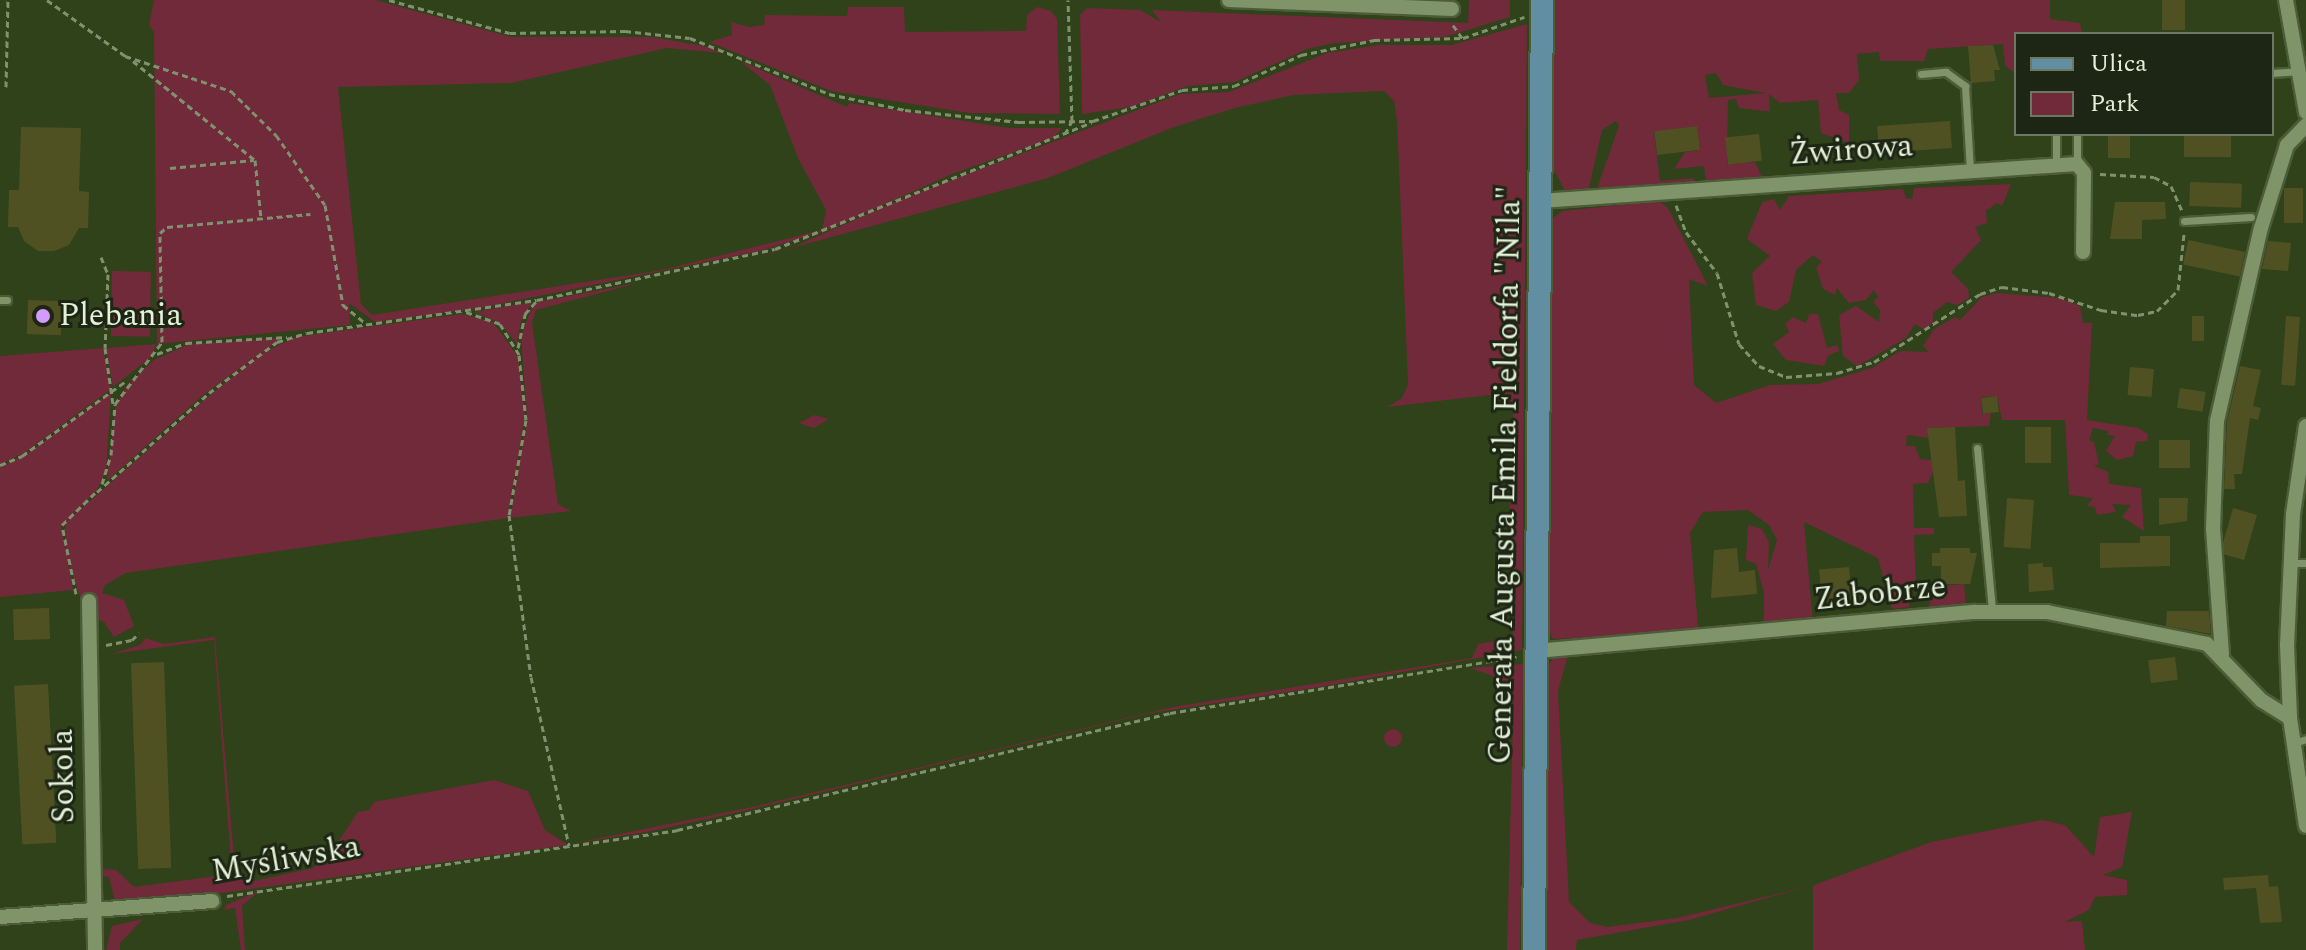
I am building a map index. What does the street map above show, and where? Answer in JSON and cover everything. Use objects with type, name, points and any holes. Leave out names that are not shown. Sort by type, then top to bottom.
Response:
[{"type":"main road","name":"Generała Augusta Emila Fieldorfa \"Nila\"","points":[[1534,950],[1542,5]]},
{"type":"street","points":[[1229,0],[1452,9]]},
{"type":"street","points":[[2286,0],[2306,112]]},
{"type":"street","points":[[2223,655],[2217,630],[2213,529],[2217,421],[2252,258],[2285,151],[2296,127]]},
{"type":"street","name":"Żwirowa","points":[[1540,201],[1674,194],[1970,170],[2056,165],[2080,169]]},
{"type":"street","points":[[2080,169],[2083,252]]},
{"type":"street","points":[[2306,426],[2290,563],[2290,718],[2300,741],[2306,826]]},
{"type":"street","name":"Sokola","points":[[89,601],[95,950]]},
{"type":"street","name":"Zabobrze","points":[[1536,653],[1992,611],[2094,620],[2198,642],[2223,655],[2261,700],[2290,718]]},
{"type":"street","name":"Myśliwska","points":[[0,917],[94,906],[127,911],[212,901]]},
{"type":"lane","points":[[2274,73],[2300,71]]},
{"type":"lane","points":[[1921,74],[1954,74],[1965,86],[1970,170]]},
{"type":"lane","points":[[2056,136],[2056,165]]},
{"type":"lane","points":[[2077,136],[2080,169]]},
{"type":"lane","points":[[2184,221],[2251,217]]},
{"type":"lane","points":[[1977,448],[1992,611]]},
{"type":"lane","points":[[2290,563],[2306,563]]},
{"type":"path","points":[[6,87],[8,0]]},
{"type":"path","points":[[47,0],[241,144],[255,160],[261,218]]},
{"type":"path","points":[[389,0],[510,33],[625,31],[690,38],[829,94],[905,110],[1019,122],[1093,121]]},
{"type":"path","points":[[1062,137],[1072,121],[1068,0]]},
{"type":"path","points":[[0,465],[22,456],[133,376],[154,357],[186,343],[291,337],[537,300],[789,246],[1062,137],[1093,121],[1182,90],[1234,86],[1301,55],[1374,40],[1426,43],[1463,38],[1542,5]]},
{"type":"path","points":[[125,56],[216,84],[245,101],[268,126],[325,205],[345,311],[358,321],[373,324]]},
{"type":"path","points":[[170,168],[255,160]]},
{"type":"path","points":[[1674,194],[1686,232],[1717,273],[1739,344],[1759,366],[1786,377],[1837,373],[1874,362],[1980,294],[2002,287],[2049,293],[2101,310],[2138,315],[2157,311],[2178,290],[2184,221],[2171,186],[2154,177],[2080,169]]},
{"type":"path","points":[[154,357],[166,322],[160,233],[167,227],[310,214]]},
{"type":"path","points":[[97,492],[109,469],[113,416],[105,348],[108,274],[101,257]]},
{"type":"path","points":[[537,300],[525,314],[518,351],[526,420],[509,515],[531,677],[569,848]]},
{"type":"path","points":[[462,312],[500,324],[518,351]]},
{"type":"path","points":[[90,620],[70,578],[61,532],[66,519],[244,364],[291,337]]},
{"type":"path","points":[[113,416],[133,376]]},
{"type":"path","points":[[91,648],[130,641],[139,633]]},
{"type":"path","name":"Myśliwska","points":[[212,901],[253,889],[569,848],[677,830],[1170,713],[1536,653]]},
{"type":"green space","points":[[154,0],[375,0],[511,37],[651,37],[704,46],[722,53],[667,48],[511,83],[338,87],[361,304],[372,315],[662,270],[822,230],[826,210],[798,158],[770,85],[740,61],[847,107],[849,103],[1009,128],[1062,128],[1053,138],[952,174],[827,230],[760,251],[480,308],[375,322],[349,303],[350,325],[157,344],[154,32],[149,25]]},
{"type":"green space","points":[[1469,0],[1510,0],[1510,17],[1445,37],[1334,43],[1307,49],[1235,82],[1188,86],[1131,107],[1082,114],[1080,15],[1087,8],[1140,10],[1161,22],[1152,10],[1468,23]]},
{"type":"green space","points":[[1553,0],[2050,0],[2050,19],[2080,23],[2082,32],[2014,32],[2014,72],[2005,66],[2003,44],[1928,49],[1924,61],[1880,61],[1879,52],[1857,54],[1859,80],[1849,93],[1836,93],[1839,110],[1849,115],[1849,143],[1821,133],[1818,100],[1780,103],[1769,94],[1770,111],[1764,111],[1739,108],[1736,99],[1728,100],[1727,164],[1755,162],[1763,179],[1706,183],[1704,166],[1674,169],[1685,152],[1700,150],[1697,126],[1654,132],[1660,181],[1694,178],[1695,184],[1595,194],[1619,126],[1616,121],[1602,130],[1588,192],[1566,193],[1552,166]],"holes":[[[1716,73],[1723,85],[1766,93],[1709,98],[1705,75]]]},
{"type":"green space","points":[[848,7],[904,7],[905,32],[1026,31],[1027,15],[1037,7],[1051,11],[1057,19],[1060,114],[969,113],[831,91],[709,42],[732,35],[731,22],[749,27],[764,25],[765,15],[847,16]]},
{"type":"green space","points":[[1527,24],[1522,650],[1320,687],[1151,713],[744,811],[647,832],[570,844],[757,806],[1173,707],[1472,658],[1478,644],[1513,638],[1509,539],[1513,410],[1490,395],[1387,407],[1402,398],[1408,384],[1397,120],[1394,101],[1384,91],[1293,95],[1235,108],[1174,127],[1048,178],[736,263],[793,247],[909,196],[1180,94],[1229,92],[1327,53],[1378,45],[1452,45]]},
{"type":"green space","points":[[2011,184],[2002,206],[1997,203],[1986,211],[1987,223],[1975,227],[1981,240],[1951,272],[1968,289],[1969,298],[1957,305],[1947,302],[1933,313],[1933,323],[1923,329],[1915,324],[1906,338],[1857,366],[1843,356],[1839,315],[1856,306],[1879,322],[1880,310],[1873,302],[1878,297],[1874,290],[1866,300],[1849,303],[1837,288],[1835,295],[1823,289],[1816,267],[1822,262],[1813,255],[1796,270],[1789,302],[1776,311],[1756,305],[1752,273],[1770,256],[1747,239],[1762,202],[1774,199],[1780,210],[1789,196],[1903,189],[1906,198],[1912,199],[1914,188]]},
{"type":"green space","points":[[1659,201],[1668,208],[1708,286],[1689,279],[1694,385],[1716,403],[1770,385],[1818,384],[1872,368],[1900,351],[1929,352],[1923,346],[1934,329],[1955,317],[1960,320],[1982,297],[1997,293],[2059,298],[2080,306],[2083,323],[2092,323],[2087,420],[2138,428],[2148,434],[2147,441],[2136,442],[2133,456],[2117,460],[2106,451],[2115,436],[2107,435],[2108,431],[2093,428],[2089,440],[2094,442],[2099,464],[2094,466],[2108,472],[2109,484],[2141,488],[2144,531],[2122,517],[2131,505],[2112,504],[2116,512],[2097,515],[2095,507],[2087,506],[2093,498],[2069,495],[2065,420],[2002,420],[1997,396],[1981,397],[1982,414],[1991,413],[1989,426],[1928,428],[1928,438],[1907,435],[1906,446],[1915,446],[1920,459],[1938,461],[1928,483],[1913,484],[1914,528],[1934,528],[1934,534],[1914,535],[1916,585],[1910,586],[1909,607],[1892,609],[1878,558],[1804,522],[1813,623],[1764,628],[1764,593],[1756,564],[1746,560],[1748,525],[1762,529],[1769,542],[1768,570],[1777,540],[1769,525],[1748,510],[1703,512],[1690,533],[1698,626],[1706,633],[1553,639],[1549,632],[1552,219],[1562,211]]},
{"type":"green space","points":[[112,271],[151,272],[150,337],[111,336]]},
{"type":"green space","points":[[642,282],[536,310],[532,323],[558,504],[571,511],[510,518],[527,419],[521,336],[531,309],[538,302]]},
{"type":"green space","points":[[532,302],[521,321],[517,344],[500,323],[474,312]]},
{"type":"green space","points":[[461,314],[493,322],[518,357],[525,415],[508,518],[126,573],[105,585],[102,593],[124,600],[134,626],[114,637],[104,622],[92,617],[91,601],[81,600],[66,554],[65,523],[209,396],[262,353],[296,337]]},
{"type":"green space","points":[[1809,314],[1818,314],[1827,348],[1837,345],[1839,351],[1828,356],[1824,366],[1786,360],[1773,344],[1789,332],[1785,324],[1793,317],[1806,323]]},
{"type":"green space","points":[[282,338],[202,396],[107,481],[115,407],[127,385],[154,360],[189,344]]},
{"type":"green space","points":[[157,344],[150,358],[113,387],[106,348]]},
{"type":"green space","points":[[103,348],[111,389],[24,453],[0,464],[0,356]]},
{"type":"green space","points":[[111,392],[106,472],[97,490],[61,527],[73,590],[0,597],[0,467],[31,451]]},
{"type":"green space","points":[[814,415],[829,419],[814,428],[799,423]]},
{"type":"green space","points":[[1964,584],[1966,607],[1930,610],[1928,587]]},
{"type":"green space","points":[[215,637],[235,870],[241,879],[254,881],[313,868],[330,854],[358,812],[369,810],[374,802],[494,780],[528,791],[545,830],[568,845],[207,895],[115,901],[109,877],[100,876],[102,869],[116,870],[134,887],[232,874],[214,640],[111,654],[140,645],[146,638],[163,644]]},
{"type":"green space","points":[[1568,655],[1558,691],[1569,902],[1590,923],[1607,927],[1677,918],[1807,887],[1689,920],[1577,940],[1576,950],[1543,950],[1546,669],[1553,658]]},
{"type":"green space","points":[[1523,664],[1520,950],[1507,950],[1513,719],[1493,676],[1470,668]]},
{"type":"green space","points":[[1389,729],[1397,729],[1402,738],[1400,745],[1389,747],[1384,742],[1384,734]]},
{"type":"green space","points":[[2132,812],[2122,867],[2103,875],[2127,880],[2127,895],[2095,897],[2089,910],[2065,922],[2082,921],[2085,950],[1813,950],[1813,885],[1931,842],[2042,820],[2065,825],[2094,857],[2100,817]]},
{"type":"green space","points":[[259,891],[242,906],[245,950],[241,950],[235,908],[224,910],[226,905]]},
{"type":"green space","points":[[143,919],[120,943],[120,950],[106,950],[112,926]]},
{"type":"building","points":[[2162,0],[2185,0],[2185,30],[2162,30]]},
{"type":"building","points":[[1993,45],[2000,70],[1994,70],[1995,81],[1971,83],[1968,46]]},
{"type":"building","points":[[1950,121],[1952,148],[1879,153],[1877,126]]},
{"type":"building","points":[[1697,126],[1700,150],[1657,155],[1654,131]]},
{"type":"building","points":[[21,127],[81,128],[79,191],[89,192],[88,228],[79,228],[69,245],[54,251],[38,251],[24,241],[18,227],[8,227],[9,190],[19,190]]},
{"type":"building","points":[[1759,134],[1762,161],[1728,164],[1725,138]]},
{"type":"building","points":[[2108,136],[2130,136],[2130,158],[2108,158]]},
{"type":"building","points":[[2184,136],[2231,136],[2231,157],[2184,157]]},
{"type":"building","points":[[2190,182],[2242,184],[2241,208],[2189,206]]},
{"type":"building","points":[[2284,188],[2303,188],[2303,223],[2284,223]]},
{"type":"building","points":[[2115,202],[2165,202],[2166,219],[2142,220],[2142,239],[2110,239]]},
{"type":"building","points":[[2188,240],[2245,252],[2240,276],[2183,264]]},
{"type":"building","points":[[2268,241],[2291,243],[2288,271],[2262,269]]},
{"type":"building","name":"Plebania","points":[[28,300],[62,301],[61,335],[27,334]]},
{"type":"building","points":[[2192,316],[2204,316],[2204,341],[2192,341]]},
{"type":"building","points":[[2286,316],[2300,317],[2295,386],[2281,385]]},
{"type":"building","points":[[2240,366],[2261,370],[2253,406],[2261,408],[2258,420],[2250,418],[2242,474],[2234,474],[2235,489],[2224,489],[2227,422]]},
{"type":"building","points":[[2130,367],[2154,369],[2151,397],[2128,395]]},
{"type":"building","points":[[2180,388],[2206,392],[2203,412],[2177,408]]},
{"type":"building","points":[[1997,396],[1999,412],[1983,414],[1981,398]]},
{"type":"building","points":[[1955,427],[1958,481],[1965,480],[1967,516],[1939,517],[1927,428]]},
{"type":"building","points":[[2025,427],[2051,427],[2051,463],[2025,463]]},
{"type":"building","points":[[2159,440],[2190,440],[2190,468],[2159,468]]},
{"type":"building","points":[[2007,498],[2034,500],[2031,549],[2004,547]]},
{"type":"building","points":[[2159,498],[2188,498],[2187,521],[2159,525]]},
{"type":"building","points":[[2233,508],[2257,515],[2244,560],[2220,553]]},
{"type":"building","points":[[2140,536],[2170,536],[2170,566],[2100,568],[2100,543],[2140,543]]},
{"type":"building","points":[[1737,548],[1739,572],[1755,570],[1757,594],[1711,598],[1714,550]]},
{"type":"building","points":[[1940,548],[1970,548],[1970,553],[1977,553],[1970,584],[1941,584],[1941,566],[1932,566],[1932,553],[1940,553]]},
{"type":"building","points":[[2043,563],[2043,567],[2052,567],[2054,590],[2029,592],[2028,564]]},
{"type":"building","points":[[1849,567],[1852,600],[1822,602],[1819,570]]},
{"type":"building","points":[[49,608],[50,639],[14,640],[13,609]]},
{"type":"building","points":[[2167,611],[2209,611],[2211,634],[2166,626]]},
{"type":"building","points":[[2175,657],[2178,680],[2151,683],[2148,660]]},
{"type":"building","points":[[164,662],[171,868],[138,869],[131,663]]},
{"type":"building","points":[[48,684],[56,843],[22,845],[14,686]]},
{"type":"building","points":[[2268,875],[2269,887],[2278,886],[2282,922],[2260,923],[2256,888],[2224,890],[2223,878]]},
{"type":"place","name":"Plebania","points":[[43,316]]}]
